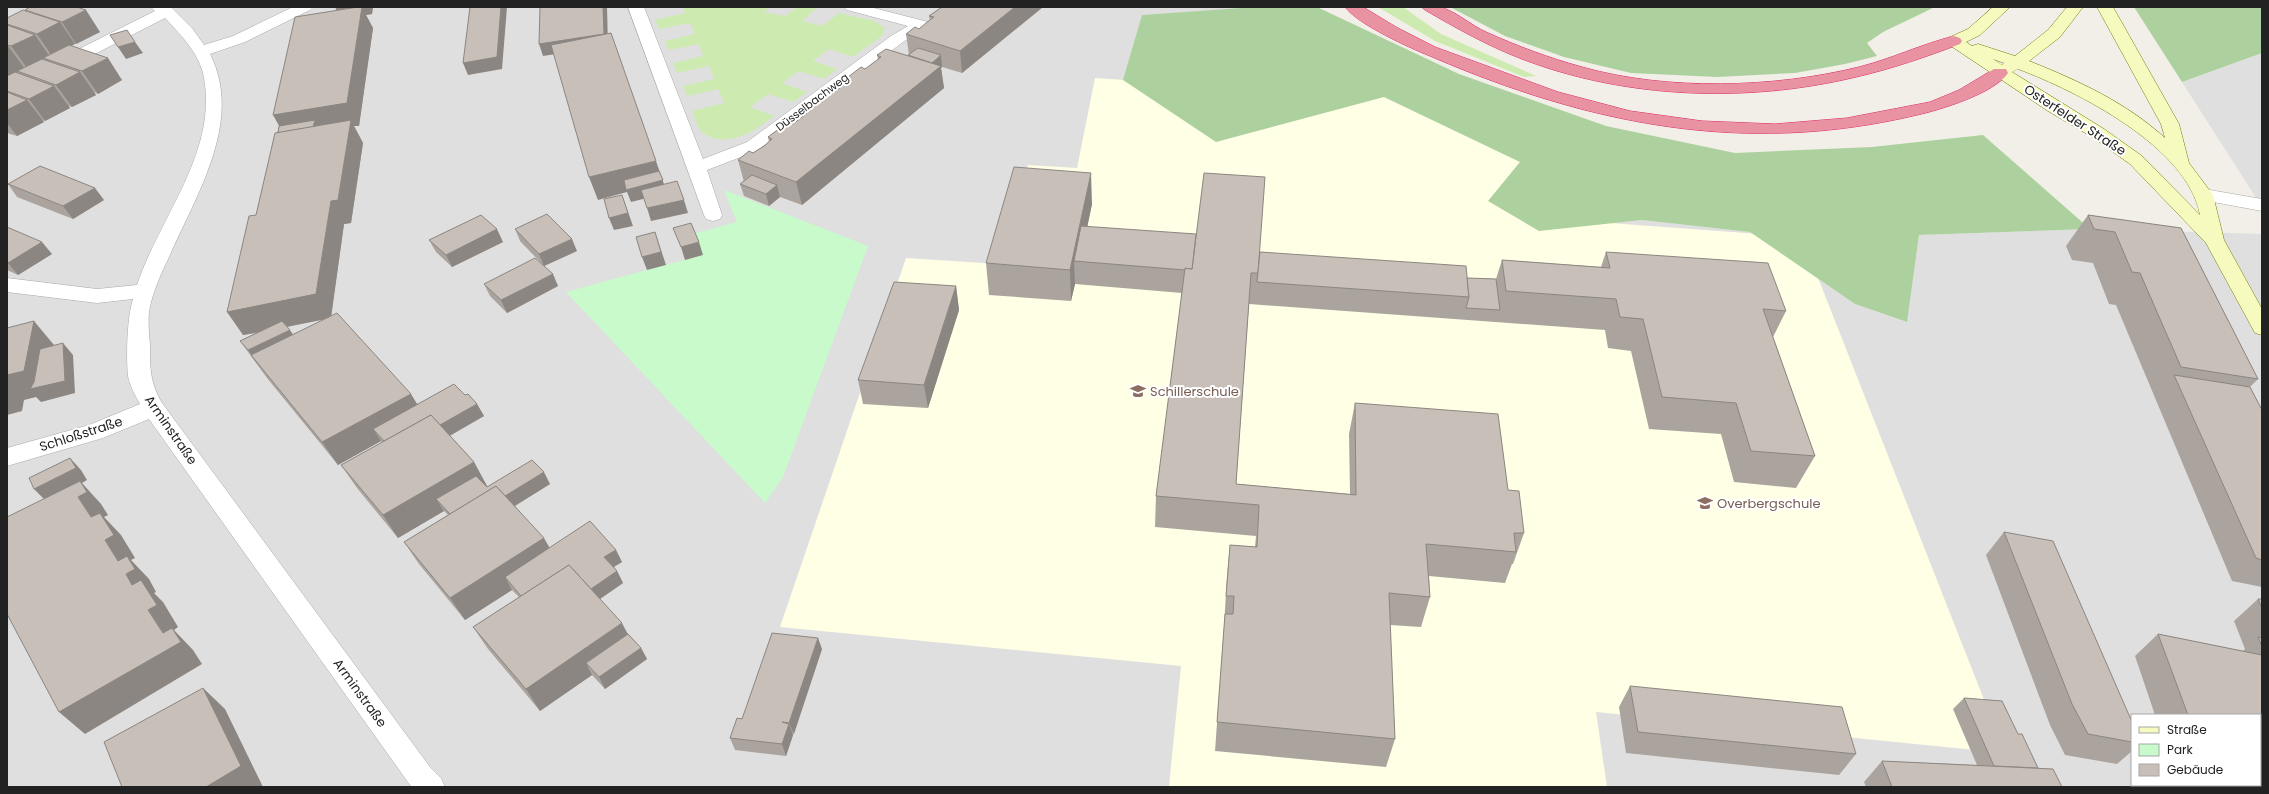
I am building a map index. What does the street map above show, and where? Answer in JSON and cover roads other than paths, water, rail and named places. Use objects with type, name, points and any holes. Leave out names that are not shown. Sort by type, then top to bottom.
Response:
[{"type":"highway","points":[[1353,7],[1389,30],[1423,48],[1468,67],[1595,108],[1686,125],[1736,129],[1838,125],[1903,113],[1938,103],[1964,94],[2000,73]]},
{"type":"highway","points":[[1430,7],[1460,26],[1513,50],[1600,77],[1662,86],[1696,88],[1764,86],[1828,78],[1902,59],[1954,41]]},
{"type":"main road","points":[[1954,41],[1974,32],[2002,7]]},
{"type":"main road","points":[[2000,73],[2038,48],[2066,23],[2075,7]]},
{"type":"main road","name":"Osterfelder Straße","points":[[2105,7],[2170,124],[2181,161]]},
{"type":"main road","name":"Osterfelder Straße","points":[[1954,41],[2000,73],[2098,133],[2136,160],[2214,240],[2262,328]]},
{"type":"main road","name":"Osterfelder Straße","points":[[1954,41],[2049,74],[2108,106],[2145,129],[2181,161],[2204,195],[2214,240]]},
{"type":"street","points":[[201,52],[239,39],[305,7]]},
{"type":"street","points":[[636,7],[697,168],[713,215]]},
{"type":"street","name":"Düsselbachweg","points":[[697,168],[753,146],[898,38],[928,21],[852,7]]},
{"type":"street","points":[[7,92],[163,9]]},
{"type":"street","name":"Arminstraße","points":[[163,9],[186,31],[201,52],[211,72],[214,102],[212,133],[202,162],[145,291],[139,312],[139,375],[142,387],[153,408],[420,776],[431,787]]},
{"type":"street","points":[[2204,195],[2262,205]]},
{"type":"street","points":[[7,285],[97,296],[145,291]]},
{"type":"street","name":"Schloßstraße","points":[[7,457],[96,432],[153,408]]},
{"type":"place","name":"Schillerschule","points":[[1138,391]]},
{"type":"place","name":"Overbergschule","points":[[1705,503]]}]
